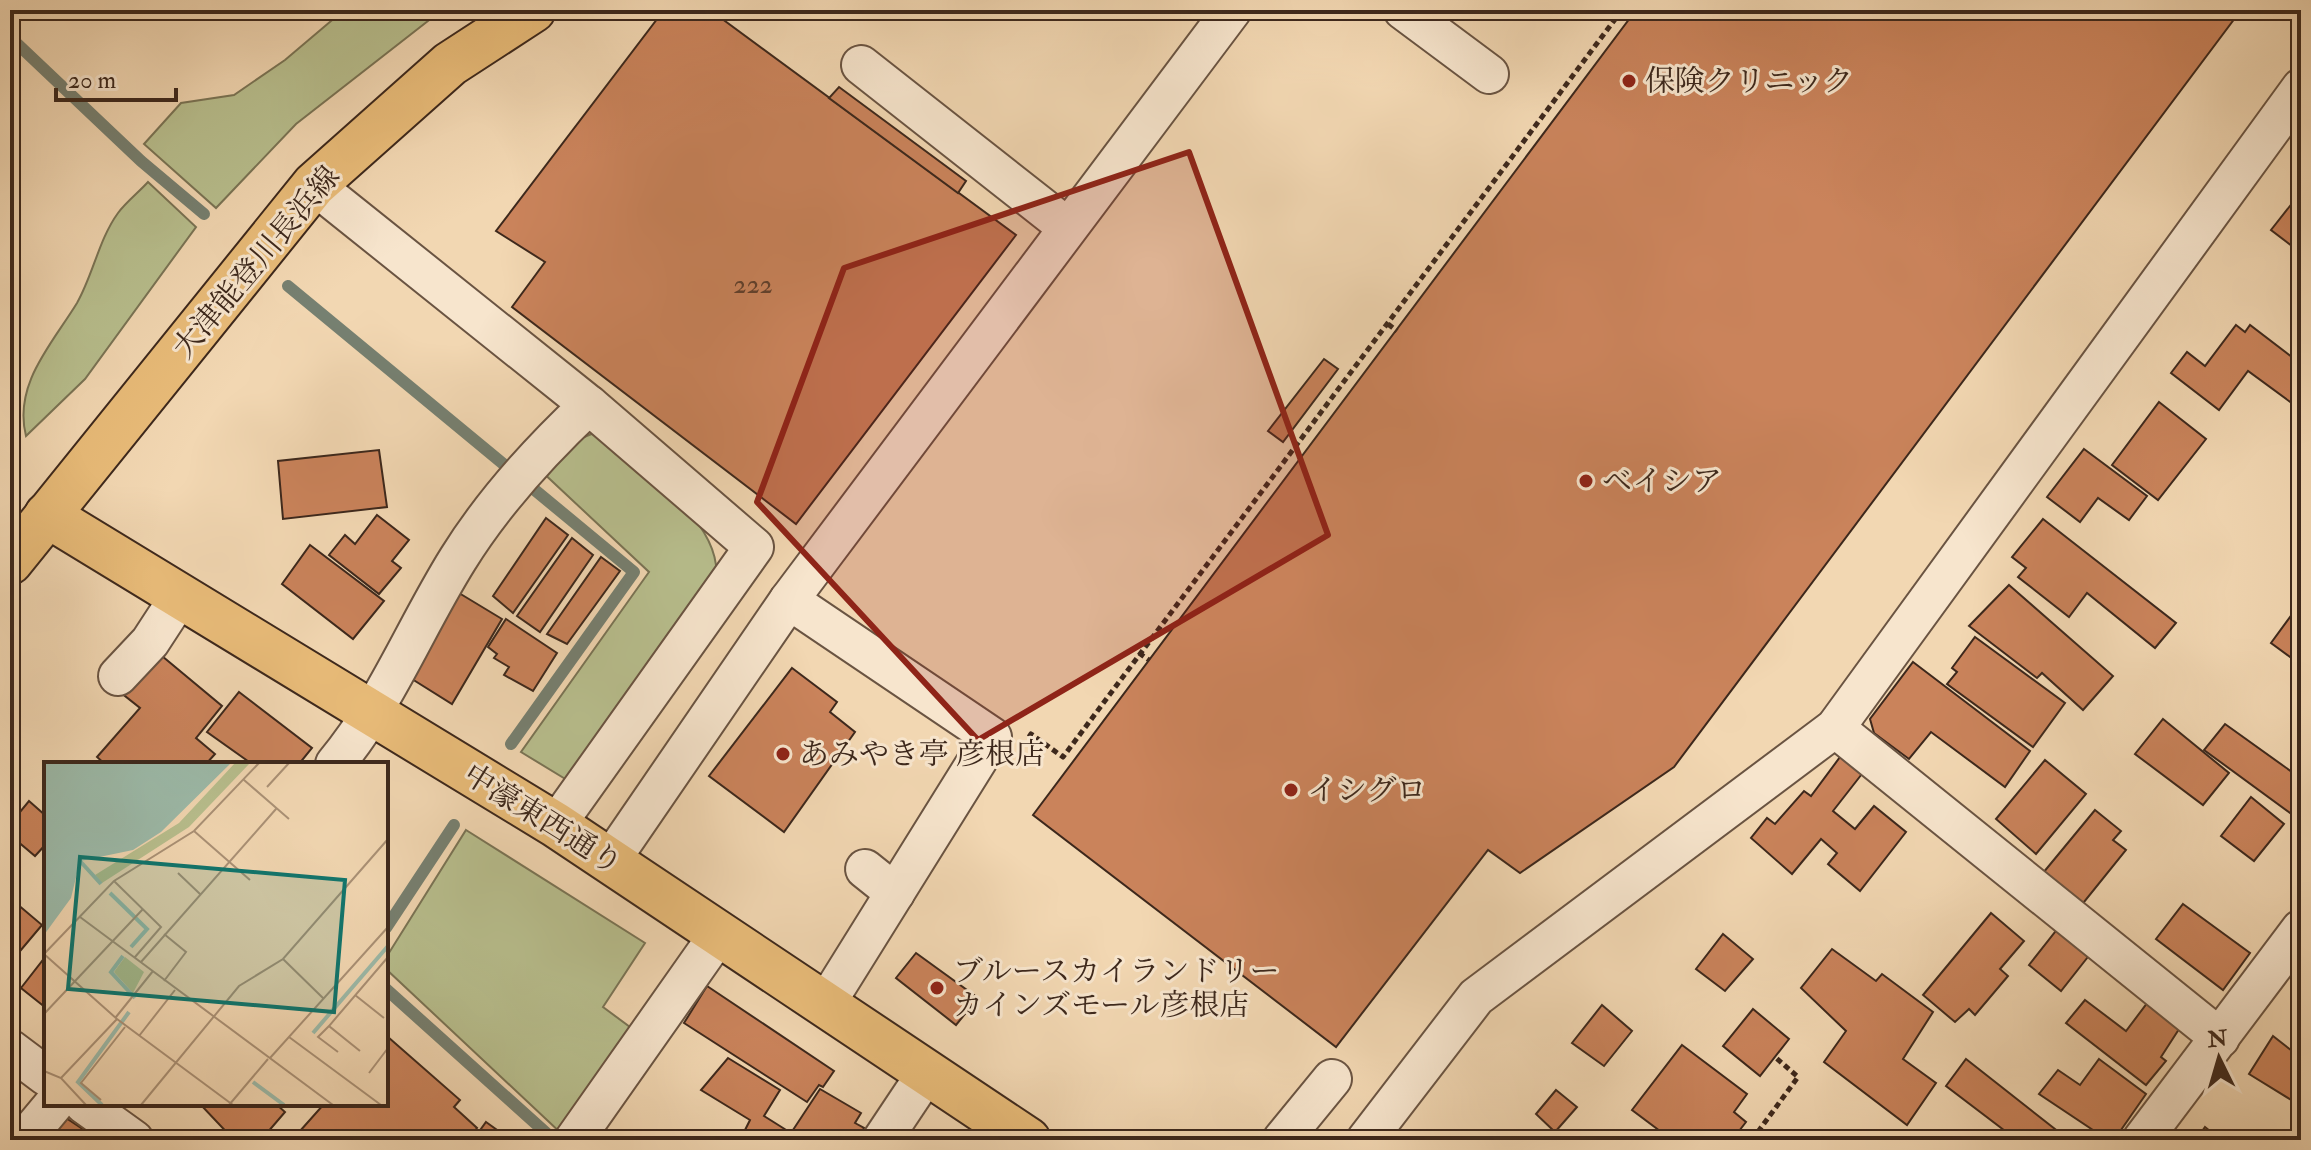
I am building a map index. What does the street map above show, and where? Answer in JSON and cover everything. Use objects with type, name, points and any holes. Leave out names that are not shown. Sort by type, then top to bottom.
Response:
[{"type":"main road","name":"大津能登川長浜線","points":[[10,562],[314,185],[450,64],[533,10]]},
{"type":"main road","name":"中濠東西通り","points":[[47,515],[556,825],[1028,1140]]},
{"type":"street","points":[[610,861],[789,600],[1232,10]]},
{"type":"street","points":[[1403,10],[1489,74]]},
{"type":"street","points":[[861,65],[1067,227]]},
{"type":"street","points":[[1366,1140],[1476,997],[1835,728],[2301,88]]},
{"type":"street","points":[[314,185],[589,405],[754,547],[556,825]]},
{"type":"street","points":[[336,762],[371,711],[458,558],[543,448],[589,405]]},
{"type":"street","points":[[118,676],[150,642],[180,596]]},
{"type":"street","points":[[789,600],[992,737],[933,803],[895,893],[825,1005]]},
{"type":"street","points":[[1835,728],[2220,1038]]},
{"type":"street","points":[[865,869],[895,893]]},
{"type":"street","points":[[2142,1140],[2301,929]]},
{"type":"street","points":[[574,1140],[719,934]]},
{"type":"street","points":[[10,1049],[44,1074]]},
{"type":"street","points":[[882,1140],[926,1074]]},
{"type":"street","points":[[1282,1140],[1332,1079]]},
{"type":"street","points":[[24,1140],[52,1106]]},
{"type":"street","points":[[87,1106],[134,1140]]},
{"type":"path","points":[[1026,740],[1031,734],[1063,757],[1622,11],[1629,18]]},
{"type":"path","points":[[1388,324],[1397,331]]},
{"type":"path","points":[[1139,653],[1149,660]]},
{"type":"path","points":[[1752,1140],[1798,1077],[1775,1057]]},
{"type":"highlighted area","points":[[1189,152],[1328,535],[978,740],[757,502],[844,268]]},
{"type":"green space","points":[[344,10],[442,10],[296,124],[216,208],[144,144],[181,103],[234,95],[285,60]]},
{"type":"green space","points":[[148,182],[196,227],[85,379],[26,436],[23,417],[25,399],[37,365],[77,303],[111,223]]},
{"type":"green space","points":[[594,433],[653,478],[692,515],[706,536],[714,557],[716,579],[567,780],[521,752],[649,572],[538,468],[550,451]]},
{"type":"green space","points":[[466,830],[645,943],[603,1007],[638,1033],[564,1136],[388,971],[388,954]]},
{"type":"building","points":[[664,10],[710,10],[1016,235],[796,524],[512,307],[545,262],[496,231]]},
{"type":"building","points":[[1636,10],[2241,10],[1674,767],[1520,873],[1488,850],[1336,1047],[1033,815]]},
{"type":"building","points":[[839,87],[966,181],[958,193],[829,98]]},
{"type":"building","points":[[2301,192],[2301,253],[2271,230]]},
{"type":"building","points":[[2236,325],[2245,332],[2250,325],[2301,364],[2301,393],[2293,404],[2248,371],[2219,410],[2171,373],[2187,352],[2205,366]]},
{"type":"building","points":[[1324,359],[1338,369],[1283,442],[1268,431]]},
{"type":"building","points":[[2159,402],[2206,439],[2158,500],[2112,465]]},
{"type":"building","points":[[2084,449],[2147,496],[2129,520],[2098,498],[2080,522],[2047,497]]},
{"type":"building","points":[[379,450],[387,507],[283,519],[278,461]]},
{"type":"building","points":[[377,515],[409,540],[392,561],[401,568],[379,594],[329,555],[345,535],[355,544]]},
{"type":"building","points":[[546,518],[568,535],[513,613],[493,596]]},
{"type":"building","points":[[2043,519],[2176,623],[2155,648],[2087,593],[2069,617],[2018,577],[2026,568],[2012,557]]},
{"type":"building","points":[[572,538],[593,555],[540,632],[517,616]]},
{"type":"building","points":[[310,545],[384,601],[353,639],[282,584]]},
{"type":"building","points":[[601,557],[620,571],[567,644],[547,634]]},
{"type":"building","points":[[2009,585],[2113,676],[2083,710],[2042,673],[2037,678],[1969,626]]},
{"type":"building","points":[[454,590],[502,619],[452,704],[404,674]]},
{"type":"building","points":[[2301,602],[2301,665],[2271,643]]},
{"type":"building","points":[[506,619],[557,653],[533,691],[504,675],[509,667],[494,658],[497,654],[488,647]]},
{"type":"building","points":[[1975,637],[2065,703],[2033,747],[1947,684],[1957,672],[1952,668]]},
{"type":"building","points":[[156,651],[222,706],[196,738],[215,754],[208,762],[103,762],[97,757],[140,708],[120,692]]},
{"type":"building","points":[[1913,662],[2030,751],[2005,787],[1931,732],[1909,759],[1874,733],[1870,719]]},
{"type":"building","name":"あみやき亭 彦根店","points":[[792,668],[837,702],[830,712],[855,732],[784,832],[709,776]]},
{"type":"building","points":[[239,692],[312,748],[301,762],[249,762],[207,732]]},
{"type":"building","points":[[2163,719],[2229,773],[2203,805],[2135,754]]},
{"type":"building","points":[[2225,724],[2292,772],[2301,760],[2301,821],[2204,750]]},
{"type":"building","points":[[1843,753],[1865,770],[1833,811],[1855,829],[1874,806],[1906,832],[1860,891],[1828,864],[1837,853],[1821,839],[1792,874],[1751,838],[1767,818],[1775,824],[1804,791],[1811,796]]},
{"type":"building","points":[[2045,760],[2086,794],[2036,854],[1996,819]]},
{"type":"building","points":[[2251,797],[2284,824],[2254,861],[2221,836]]},
{"type":"building","points":[[29,801],[44,814],[44,846],[35,856],[10,835],[10,824]]},
{"type":"building","points":[[2095,810],[2121,831],[2113,840],[2126,850],[2080,907],[2043,873]]},
{"type":"building","points":[[10,898],[42,925],[10,963]]},
{"type":"building","points":[[2183,904],[2250,953],[2223,990],[2156,939]]},
{"type":"building","points":[[1991,913],[2024,941],[2000,969],[2008,976],[1975,1015],[1969,1009],[1955,1022],[1923,995]]},
{"type":"building","points":[[2059,927],[2091,953],[2061,991],[2029,965]]},
{"type":"building","points":[[1723,934],[1753,959],[1725,991],[1696,969]]},
{"type":"building","points":[[1832,949],[1876,981],[1882,974],[1933,1012],[1903,1059],[1936,1083],[1907,1125],[1824,1062],[1846,1031],[1801,988]]},
{"type":"building","name":"ブルースカイランドリー カインズモール彦根店","points":[[916,953],[978,998],[956,1025],[896,978]]},
{"type":"building","points":[[44,959],[44,1006],[21,988]]},
{"type":"building","points":[[707,986],[834,1071],[823,1087],[819,1085],[807,1102],[684,1023]]},
{"type":"building","points":[[2085,1000],[2126,1031],[2148,1002],[2181,1026],[2161,1057],[2166,1061],[2146,1085],[2066,1023]]},
{"type":"building","points":[[1602,1005],[1632,1031],[1604,1066],[1572,1043]]},
{"type":"building","points":[[1753,1009],[1789,1039],[1760,1076],[1723,1046]]},
{"type":"building","points":[[2273,1036],[2296,1054],[2301,1046],[2301,1106],[2249,1074]]},
{"type":"building","points":[[388,1037],[460,1100],[454,1107],[477,1128],[468,1140],[310,1140],[300,1131],[322,1106],[388,1106]]},
{"type":"building","points":[[1682,1045],[1747,1094],[1734,1112],[1746,1122],[1732,1140],[1672,1140],[1632,1110]]},
{"type":"building","points":[[728,1058],[780,1090],[764,1116],[791,1133],[820,1089],[861,1113],[855,1123],[864,1128],[857,1140],[740,1140],[750,1120],[701,1090]]},
{"type":"building","points":[[1966,1059],[2069,1140],[2017,1140],[1946,1086]]},
{"type":"building","points":[[2099,1059],[2146,1094],[2114,1140],[2108,1140],[2039,1094],[2058,1070],[2080,1085]]},
{"type":"building","points":[[1556,1090],[1577,1107],[1555,1132],[1536,1114]]},
{"type":"building","points":[[202,1106],[278,1106],[285,1112],[261,1140],[234,1140]]},
{"type":"building","points":[[66,1118],[99,1140],[48,1140]]},
{"type":"building","points":[[486,1122],[511,1140],[473,1140]]},
{"type":"building","points":[[2205,1127],[2221,1140],[2196,1140]]},
{"type":"waterway","points":[[10,37],[141,161],[204,214]]},
{"type":"waterway","points":[[288,286],[634,572],[511,744]]},
{"type":"waterway","points":[[388,925],[454,825]]},
{"type":"waterway","points":[[388,991],[554,1140]]},
{"type":"waterway","points":[[2295,1140],[2301,1131]]},
{"type":"place","name":"保険クリニック","points":[[1629,81]]},
{"type":"place","name":"ベイシア","points":[[1586,481]]},
{"type":"place","name":"あみやき亭 彦根店","points":[[783,754]]},
{"type":"place","name":"イシグロ","points":[[1291,790]]},
{"type":"place","name":"ブルースカイランドリー カインズモール彦根店","points":[[937,988]]}]
